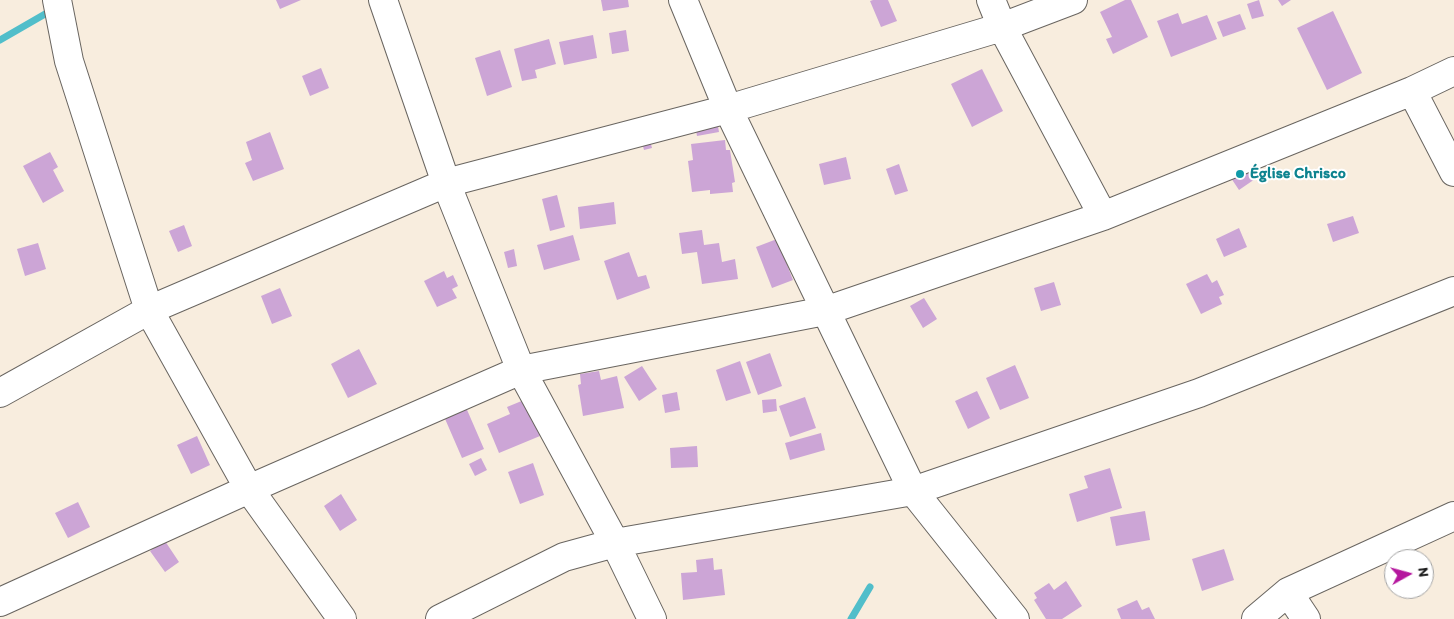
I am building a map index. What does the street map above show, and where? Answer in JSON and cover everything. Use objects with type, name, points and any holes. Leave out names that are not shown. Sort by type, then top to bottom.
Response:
[{"type":"street","points":[[57,0],[69,61],[149,310],[249,489],[342,619]]},
{"type":"street","points":[[383,0],[446,183],[521,370],[615,543],[652,619]]},
{"type":"street","points":[[683,0],[728,109],[913,492],[1016,619]]},
{"type":"street","points":[[991,0],[1002,27],[1103,216]]},
{"type":"street","points":[[0,393],[149,310],[446,183],[728,109],[1002,27],[1073,0]]},
{"type":"street","points":[[0,602],[249,489],[521,370],[825,311],[1103,216],[1412,91],[1454,71]]},
{"type":"street","points":[[1412,91],[1454,172]]},
{"type":"street","points":[[440,619],[564,557],[615,543],[913,492],[1199,393],[1454,291]]},
{"type":"street","points":[[1256,619],[1288,592],[1454,516]]},
{"type":"street","points":[[1288,592],[1306,619]]},
{"type":"building","points":[[276,0],[301,0],[280,9]]},
{"type":"building","points":[[601,0],[628,0],[629,7],[603,11]]},
{"type":"building","points":[[888,0],[897,21],[881,27],[870,1]]},
{"type":"building","points":[[1125,0],[1131,0],[1148,37],[1113,54],[1106,39],[1112,37],[1100,12]]},
{"type":"building","points":[[1259,0],[1264,16],[1252,19],[1247,4]]},
{"type":"building","points":[[1278,0],[1291,0],[1282,6]]},
{"type":"building","points":[[1333,11],[1362,73],[1327,90],[1297,28]]},
{"type":"building","points":[[1178,13],[1182,24],[1207,15],[1217,39],[1171,57],[1157,21]]},
{"type":"building","points":[[1240,14],[1246,29],[1223,37],[1217,22]]},
{"type":"building","points":[[626,30],[629,51],[612,54],[609,33]]},
{"type":"building","points":[[593,35],[597,58],[564,65],[559,42]]},
{"type":"building","points":[[549,39],[556,64],[535,70],[537,78],[522,81],[514,49]]},
{"type":"building","points":[[500,50],[512,87],[487,96],[475,58]]},
{"type":"building","points":[[321,68],[329,88],[310,96],[302,76]]},
{"type":"building","points":[[982,69],[1003,111],[972,127],[951,84]]},
{"type":"building","points":[[716,115],[719,132],[697,136],[694,119]]},
{"type":"building","points":[[270,132],[284,169],[253,181],[245,163],[252,160],[246,142]]},
{"type":"building","points":[[648,133],[652,148],[644,150],[640,135]]},
{"type":"building","points":[[725,140],[726,150],[730,150],[735,182],[732,183],[733,192],[710,194],[710,190],[692,192],[688,161],[693,160],[691,144]]},
{"type":"building","points":[[50,152],[58,167],[53,170],[64,191],[43,203],[23,166]]},
{"type":"building","points":[[846,157],[851,179],[824,185],[819,164]]},
{"type":"building","name":"Église Chrisco","points":[[1241,158],[1255,179],[1239,190],[1225,169]]},
{"type":"building","points":[[899,164],[908,191],[895,195],[886,169]]},
{"type":"building","points":[[557,195],[565,227],[550,231],[542,199]]},
{"type":"building","points":[[614,202],[616,224],[580,229],[578,207]]},
{"type":"building","points":[[1353,216],[1359,233],[1333,242],[1327,224]]},
{"type":"building","points":[[184,225],[192,246],[178,252],[169,231]]},
{"type":"building","points":[[1239,228],[1247,247],[1224,257],[1216,239]]},
{"type":"building","points":[[702,230],[704,245],[719,243],[722,262],[735,259],[738,279],[702,284],[697,252],[682,254],[679,233]]},
{"type":"building","points":[[573,235],[580,260],[544,270],[537,245]]},
{"type":"building","points":[[777,239],[793,280],[772,288],[756,247]]},
{"type":"building","points":[[38,243],[46,269],[25,276],[17,249]]},
{"type":"building","points":[[514,249],[517,266],[508,268],[504,252]]},
{"type":"building","points":[[629,252],[638,277],[646,275],[650,288],[617,300],[604,261]]},
{"type":"building","points":[[444,271],[447,278],[453,275],[458,286],[452,289],[457,298],[437,307],[424,281]]},
{"type":"building","points":[[1207,274],[1212,283],[1217,280],[1224,295],[1219,297],[1222,304],[1201,314],[1186,284]]},
{"type":"building","points":[[1054,282],[1061,305],[1041,311],[1034,288]]},
{"type":"building","points":[[280,288],[292,316],[272,324],[261,296]]},
{"type":"building","points":[[924,298],[937,319],[923,328],[910,306]]},
{"type":"building","points":[[359,349],[377,384],[348,398],[331,364]]},
{"type":"building","points":[[770,353],[782,386],[758,395],[746,362]]},
{"type":"building","points":[[740,361],[751,393],[726,401],[716,370]]},
{"type":"building","points":[[1015,365],[1029,398],[1000,410],[986,378]]},
{"type":"building","points":[[642,366],[657,389],[639,401],[624,377]]},
{"type":"building","points":[[599,371],[601,380],[617,376],[624,408],[583,416],[578,385],[581,384],[580,374]]},
{"type":"building","points":[[458,389],[484,449],[462,458],[436,398]]},
{"type":"building","points":[[977,391],[990,418],[968,429],[955,401]]},
{"type":"building","points":[[677,392],[680,410],[665,413],[662,395]]},
{"type":"building","points":[[805,397],[816,428],[790,437],[779,406]]},
{"type":"building","points":[[776,399],[777,411],[763,413],[762,400]]},
{"type":"building","points":[[524,400],[540,436],[499,453],[487,424],[510,414],[507,407]]},
{"type":"building","points":[[821,433],[825,450],[790,460],[785,443]]},
{"type":"building","points":[[197,436],[210,465],[191,474],[177,445]]},
{"type":"building","points":[[697,446],[698,467],[671,468],[670,448]]},
{"type":"building","points":[[481,458],[487,470],[475,476],[469,464]]},
{"type":"building","points":[[533,463],[544,495],[520,504],[508,472]]},
{"type":"building","points":[[1110,468],[1122,508],[1077,522],[1069,494],[1088,488],[1084,476]]},
{"type":"building","points":[[341,494],[357,520],[340,531],[324,506]]},
{"type":"building","points":[[78,502],[90,527],[68,538],[55,513]]},
{"type":"building","points":[[1145,511],[1150,540],[1116,546],[1110,517]]},
{"type":"building","points":[[165,541],[179,562],[165,572],[150,551]]},
{"type":"building","points":[[1224,549],[1234,580],[1202,591],[1192,559]]},
{"type":"building","points":[[713,558],[714,570],[722,569],[725,595],[683,600],[681,573],[697,572],[696,560]]},
{"type":"building","points":[[1066,581],[1082,606],[1062,619],[1046,619],[1034,600],[1037,598],[1034,593],[1049,583],[1054,590]]},
{"type":"building","points":[[1137,600],[1142,610],[1149,607],[1155,619],[1121,619],[1117,609]]},
{"type":"waterway","points":[[0,40],[52,10]]},
{"type":"waterway","points":[[851,619],[870,587]]},
{"type":"place","name":"Église Chrisco","points":[[1240,174]]}]
